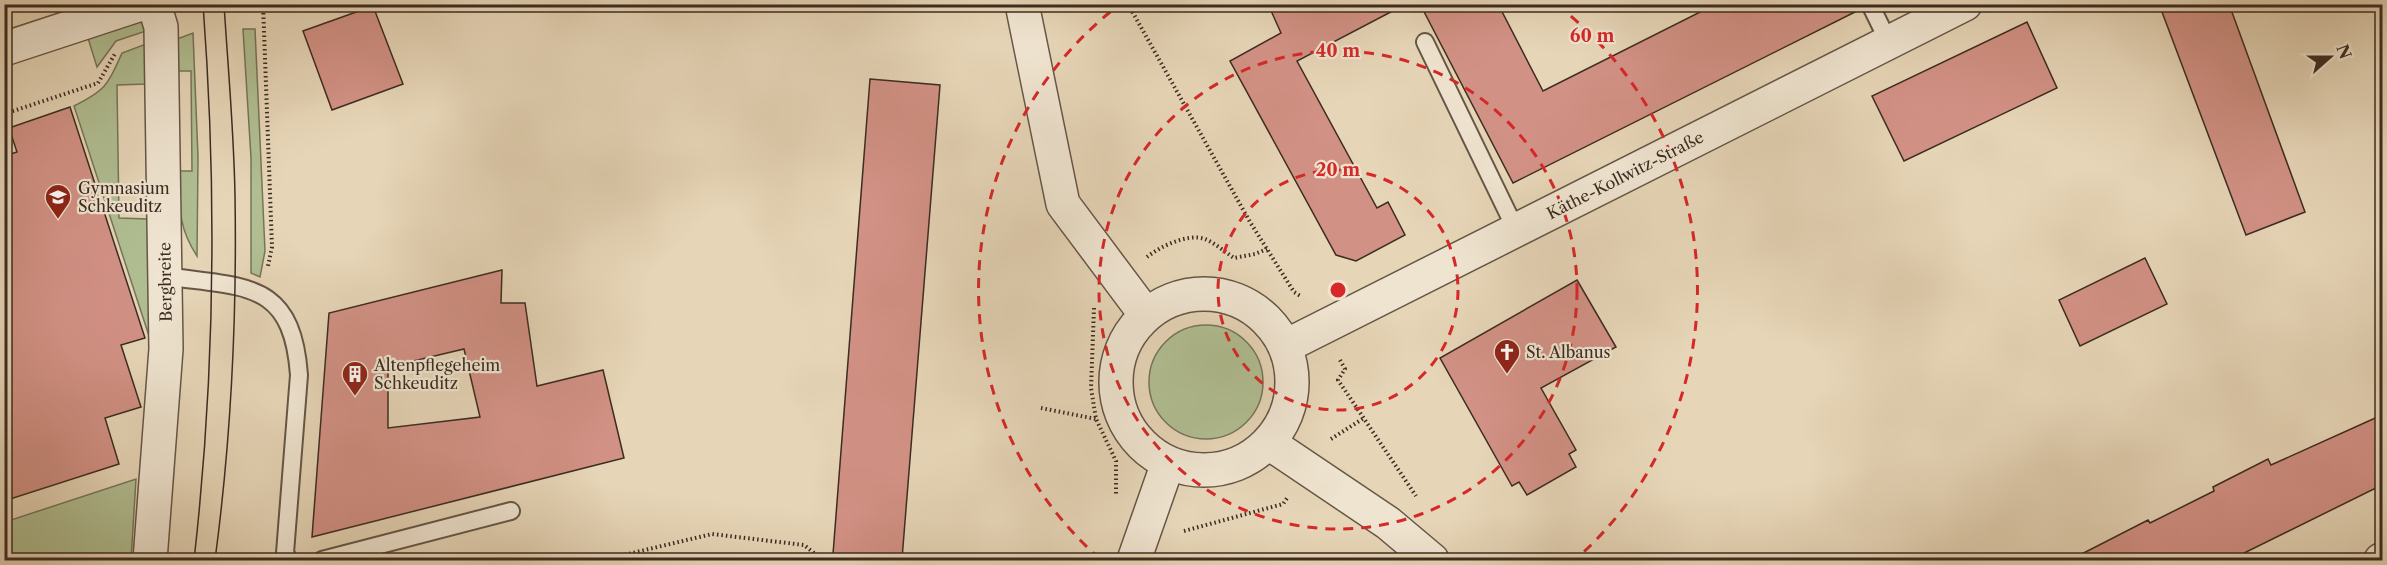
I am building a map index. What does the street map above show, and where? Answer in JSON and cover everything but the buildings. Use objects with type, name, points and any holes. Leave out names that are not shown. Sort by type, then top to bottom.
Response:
[{"type":"street","points":[[1022,4],[1063,204],[1146,315]]},
{"type":"street","name":"Käthe-Kollwitz-Straße","points":[[1286,346],[1965,4]]},
{"type":"street","points":[[4,49],[152,12]]},
{"type":"street","name":"Bergbreite","points":[[150,561],[166,349],[165,276],[152,12]]},
{"type":"street","points":[[1196,293],[1223,295],[1249,305],[1270,323],[1286,346],[1292,371],[1292,397],[1284,421],[1269,443],[1247,460],[1222,469],[1194,470],[1168,463],[1143,447],[1126,423],[1116,395],[1117,365],[1127,338],[1146,315],[1178,298],[1196,293]]},
{"type":"street","points":[[1269,443],[1388,523],[1432,561]]},
{"type":"street","points":[[1134,561],[1168,463]]},
{"type":"lane","points":[[1870,4],[1889,43]]},
{"type":"lane","points":[[1425,42],[1516,230]]},
{"type":"lane","points":[[165,276],[261,293],[276,305],[290,323],[297,347],[299,375],[285,553],[289,561]]},
{"type":"lane","points":[[322,561],[511,511]]},
{"type":"path","points":[[261,293],[272,247],[263,4]]},
{"type":"path","points":[[1128,4],[1267,249],[1294,292],[1304,298]]},
{"type":"path","points":[[4,114],[98,83],[119,48],[145,39],[152,12]]},
{"type":"path","points":[[1153,252],[1190,238],[1204,239],[1234,258],[1267,249]]},
{"type":"path","points":[[1093,302],[1091,388],[1096,419],[1116,460],[1116,505]]},
{"type":"path","points":[[1345,369],[1338,380],[1422,505]]},
{"type":"path","points":[[1041,408],[1096,419]]},
{"type":"path","points":[[1330,440],[1364,418]]},
{"type":"path","points":[[1178,532],[1283,504]]},
{"type":"path","points":[[603,561],[712,534],[804,545],[823,561]]},
{"type":"green space","points":[[140,20],[147,22],[146,31],[116,41],[97,67],[88,38]]},
{"type":"green space","points":[[243,29],[255,29],[265,251],[260,277],[251,273],[251,158]]},
{"type":"green space","points":[[193,33],[198,157],[197,256],[183,225],[179,194],[179,171],[192,171],[191,71],[177,71],[177,39]]},
{"type":"green space","points":[[146,44],[146,84],[117,85],[119,218],[148,219],[149,336],[74,106],[93,96],[104,86],[122,53]]},
{"type":"green space","points":[[1206,325],[1228,329],[1238,334],[1254,350],[1259,360],[1263,382],[1259,404],[1254,414],[1238,430],[1228,435],[1206,439],[1184,435],[1174,430],[1158,414],[1153,404],[1149,382],[1153,360],[1158,350],[1174,334],[1184,329]]},
{"type":"green space","points":[[136,479],[131,560],[5,560],[5,522]]},
{"type":"tram line","points":[[194,560],[206,422],[212,283],[210,143],[203,4]]},
{"type":"tram line","points":[[215,560],[229,424],[235,287],[234,172],[224,4]]},
{"type":"place","name":"Gymnasium Schkeuditz","points":[[58,220]]},
{"type":"place","name":"St. Albanus","points":[[1507,375]]},
{"type":"place","name":"Altenpflegeheim Schkeuditz","points":[[355,397]]}]
